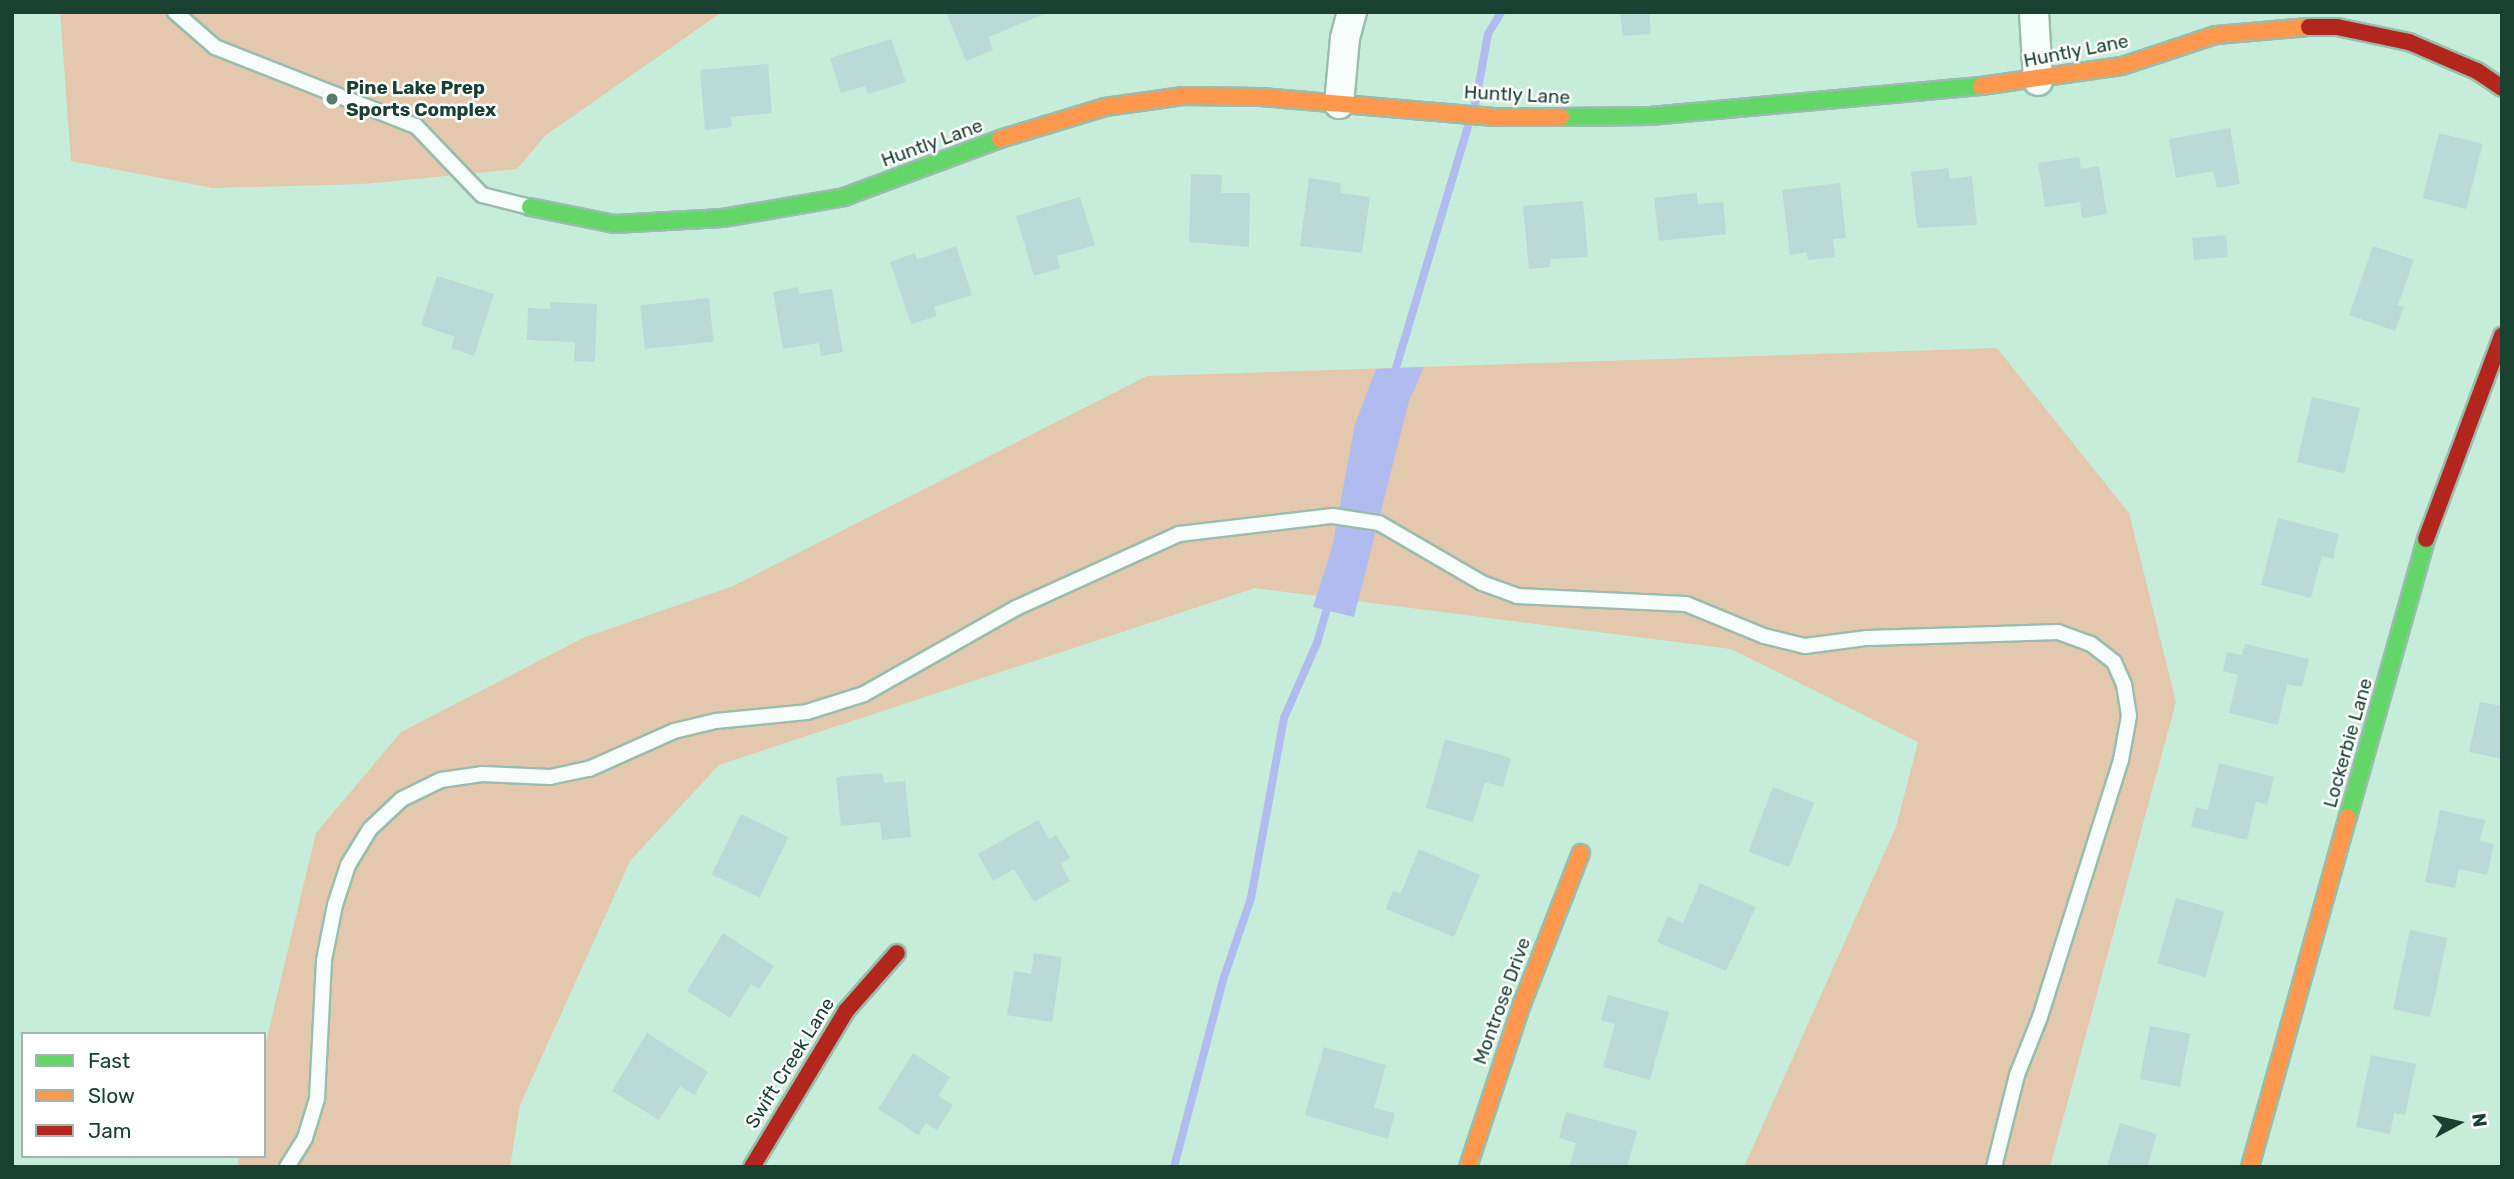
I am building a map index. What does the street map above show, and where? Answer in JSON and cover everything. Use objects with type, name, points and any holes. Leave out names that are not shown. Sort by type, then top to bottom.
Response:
[{"type":"street","points":[[1339,104],[1345,38],[1352,12]]},
{"type":"street","points":[[2034,12],[2038,81]]},
{"type":"street","name":"Huntly Lane","points":[[530,207],[614,224],[723,218],[844,198],[1029,128],[1105,107],[1183,96],[1572,119],[2038,81],[2122,66],[2216,35],[2264,28],[2337,27],[2409,41],[2477,71],[2502,88]]},
{"type":"street","name":"Lockerbie Lane","points":[[2250,1167],[2436,504],[2502,336]]},
{"type":"street","name":"Montrose Drive","points":[[1468,1167],[1518,1016],[1581,853]]},
{"type":"street","name":"Swift Creek Lane","points":[[752,1167],[846,1010],[897,953]]},
{"type":"lane","points":[[175,12],[215,47],[415,126],[482,195],[530,207]]},
{"type":"lane","points":[[287,1167],[305,1138],[317,1099],[324,960],[335,905],[348,865],[370,829],[402,799],[441,780],[482,774],[550,777],[589,769],[674,731],[716,722],[807,712],[864,694],[1016,608],[1179,534],[1333,516],[1379,523],[1482,583],[1517,596],[1686,604],[1764,636],[1805,646],[1867,638],[2059,632],[2091,644],[2114,662],[2124,684],[2129,716],[2121,760],[2040,1017],[2017,1075],[1994,1167]]},
{"type":"shaded area","name":"Pine Lake Prep Sports Complex","points":[[60,12],[722,12],[546,135],[517,169],[364,184],[213,188],[71,161]]},
{"type":"shaded area","points":[[1997,348],[2129,513],[2176,702],[2050,1167],[1744,1167],[1896,827],[1918,742],[1731,649],[1255,588],[719,765],[630,861],[520,1105],[510,1167],[237,1167],[239,1158],[266,1158],[266,1042],[316,833],[401,732],[583,638],[733,586],[1147,376]]},
{"type":"water","points":[[1424,367],[1409,401],[1354,617],[1313,607],[1332,548],[1355,424],[1376,369]]},
{"type":"building","points":[[946,12],[1047,13],[988,37],[993,50],[966,61]]},
{"type":"building","points":[[1620,12],[1649,12],[1651,34],[1623,36]]},
{"type":"building","points":[[891,39],[906,82],[868,94],[865,86],[841,93],[830,58]]},
{"type":"building","points":[[768,64],[772,113],[731,117],[732,127],[705,130],[700,70]]},
{"type":"building","points":[[2230,128],[2240,184],[2217,188],[2213,171],[2176,178],[2169,139]]},
{"type":"building","points":[[2439,133],[2483,144],[2466,209],[2423,198]]},
{"type":"building","points":[[2079,157],[2081,169],[2099,166],[2107,214],[2082,218],[2080,202],[2045,207],[2038,163]]},
{"type":"building","points":[[1948,168],[1950,179],[1972,176],[1977,225],[1917,228],[1911,172]]},
{"type":"building","points":[[1191,174],[1222,175],[1221,193],[1250,193],[1249,247],[1189,242]]},
{"type":"building","points":[[1309,178],[1341,183],[1340,193],[1370,197],[1362,253],[1300,246]]},
{"type":"building","points":[[1840,183],[1846,238],[1833,239],[1835,257],[1808,260],[1807,252],[1790,255],[1782,190]]},
{"type":"building","points":[[1697,193],[1698,204],[1723,202],[1726,234],[1659,241],[1654,198]]},
{"type":"building","points":[[1080,197],[1095,245],[1057,256],[1060,268],[1034,276],[1016,216]]},
{"type":"building","points":[[1583,201],[1588,257],[1550,259],[1550,267],[1529,269],[1523,206]]},
{"type":"building","points":[[2226,235],[2228,257],[2194,260],[2192,238]]},
{"type":"building","points":[[956,246],[972,295],[934,307],[937,316],[911,324],[890,262],[915,253],[917,260]]},
{"type":"building","points":[[2373,246],[2414,260],[2398,305],[2404,307],[2395,331],[2349,315]]},
{"type":"building","points":[[437,276],[494,294],[474,356],[451,348],[455,337],[421,325]]},
{"type":"building","points":[[798,287],[799,294],[832,289],[843,352],[821,356],[819,343],[783,349],[773,292]]},
{"type":"building","points":[[709,298],[714,342],[645,349],[640,305]]},
{"type":"building","points":[[550,302],[597,304],[595,362],[574,361],[575,342],[527,340],[528,308],[550,309]]},
{"type":"building","points":[[2312,397],[2360,408],[2345,473],[2297,462]]},
{"type":"building","points":[[2278,518],[2339,534],[2333,559],[2322,556],[2311,598],[2261,585]]},
{"type":"building","points":[[2245,644],[2309,659],[2302,687],[2287,684],[2278,725],[2229,713],[2238,675],[2223,671],[2227,652],[2242,655]]},
{"type":"building","points":[[2480,702],[2502,706],[2502,759],[2469,752]]},
{"type":"building","points":[[1445,739],[1511,758],[1503,787],[1485,782],[1473,822],[1426,808]]},
{"type":"building","points":[[2219,763],[2274,777],[2267,805],[2256,802],[2247,840],[2191,827],[2196,807],[2208,810]]},
{"type":"building","points":[[882,773],[884,783],[905,781],[911,837],[882,840],[880,822],[841,826],[836,777]]},
{"type":"building","points":[[1773,787],[1814,803],[1789,867],[1748,851]]},
{"type":"building","points":[[2440,810],[2485,820],[2480,841],[2494,844],[2487,875],[2459,869],[2455,888],[2425,882]]},
{"type":"building","points":[[741,814],[789,837],[759,897],[712,874]]},
{"type":"building","points":[[1038,820],[1049,839],[1056,834],[1070,858],[1061,864],[1070,881],[1034,902],[1014,869],[993,881],[978,854]]},
{"type":"building","points":[[1419,849],[1480,875],[1454,937],[1386,909],[1393,891],[1401,893]]},
{"type":"building","points":[[1700,883],[1756,907],[1726,971],[1657,942],[1668,916],[1683,923]]},
{"type":"building","points":[[2176,898],[2224,912],[2205,977],[2157,963]]},
{"type":"building","points":[[2410,930],[2447,938],[2430,1017],[2393,1009]]},
{"type":"building","points":[[723,933],[774,966],[759,989],[751,984],[730,1018],[687,991]]},
{"type":"building","points":[[1034,953],[1062,957],[1052,1022],[1007,1015],[1014,971],[1031,974]]},
{"type":"building","points":[[1608,995],[1669,1012],[1650,1080],[1603,1067],[1615,1024],[1601,1020]]},
{"type":"building","points":[[2150,1026],[2190,1034],[2180,1087],[2140,1079]]},
{"type":"building","points":[[647,1033],[708,1072],[694,1095],[680,1086],[659,1120],[612,1091]]},
{"type":"building","points":[[1324,1047],[1386,1065],[1374,1108],[1395,1113],[1388,1139],[1305,1115]]},
{"type":"building","points":[[913,1053],[950,1077],[938,1096],[953,1105],[937,1130],[926,1123],[918,1135],[878,1109]]},
{"type":"building","points":[[2371,1055],[2416,1064],[2405,1115],[2394,1113],[2390,1134],[2356,1127]]},
{"type":"building","points":[[1566,1112],[1637,1131],[1627,1167],[1569,1167],[1576,1143],[1559,1138]]},
{"type":"building","points":[[2120,1123],[2157,1134],[2147,1167],[2107,1167]]},
{"type":"waterway","points":[[1475,105],[1488,34],[1501,12]]},
{"type":"waterway","points":[[1393,378],[1468,127]]},
{"type":"waterway","points":[[1174,1167],[1223,980],[1251,898],[1284,718],[1317,643],[1329,602]]},
{"type":"traffic: fast","points":[[1561,117],[1650,116],[1981,86]]},
{"type":"traffic: fast","points":[[530,207],[614,224],[723,218],[844,197],[1000,139]]},
{"type":"traffic: fast","points":[[2348,817],[2426,539]]},
{"type":"traffic: slow","points":[[1981,86],[2122,66],[2216,35],[2309,27]]},
{"type":"traffic: slow","points":[[1000,139],[1105,107],[1183,96],[1261,97],[1494,117],[1561,117]]},
{"type":"traffic: slow","points":[[2250,1167],[2348,817]]},
{"type":"traffic: slow","points":[[1468,1167],[1522,1004],[1581,853]]},
{"type":"traffic: jam","points":[[2309,27],[2337,27],[2409,42],[2477,71],[2502,88]]},
{"type":"traffic: jam","points":[[2426,539],[2502,336]]},
{"type":"traffic: jam","points":[[752,1167],[846,1011],[897,953]]},
{"type":"place","name":"Pine Lake Prep Sports Complex","points":[[332,99]]}]
